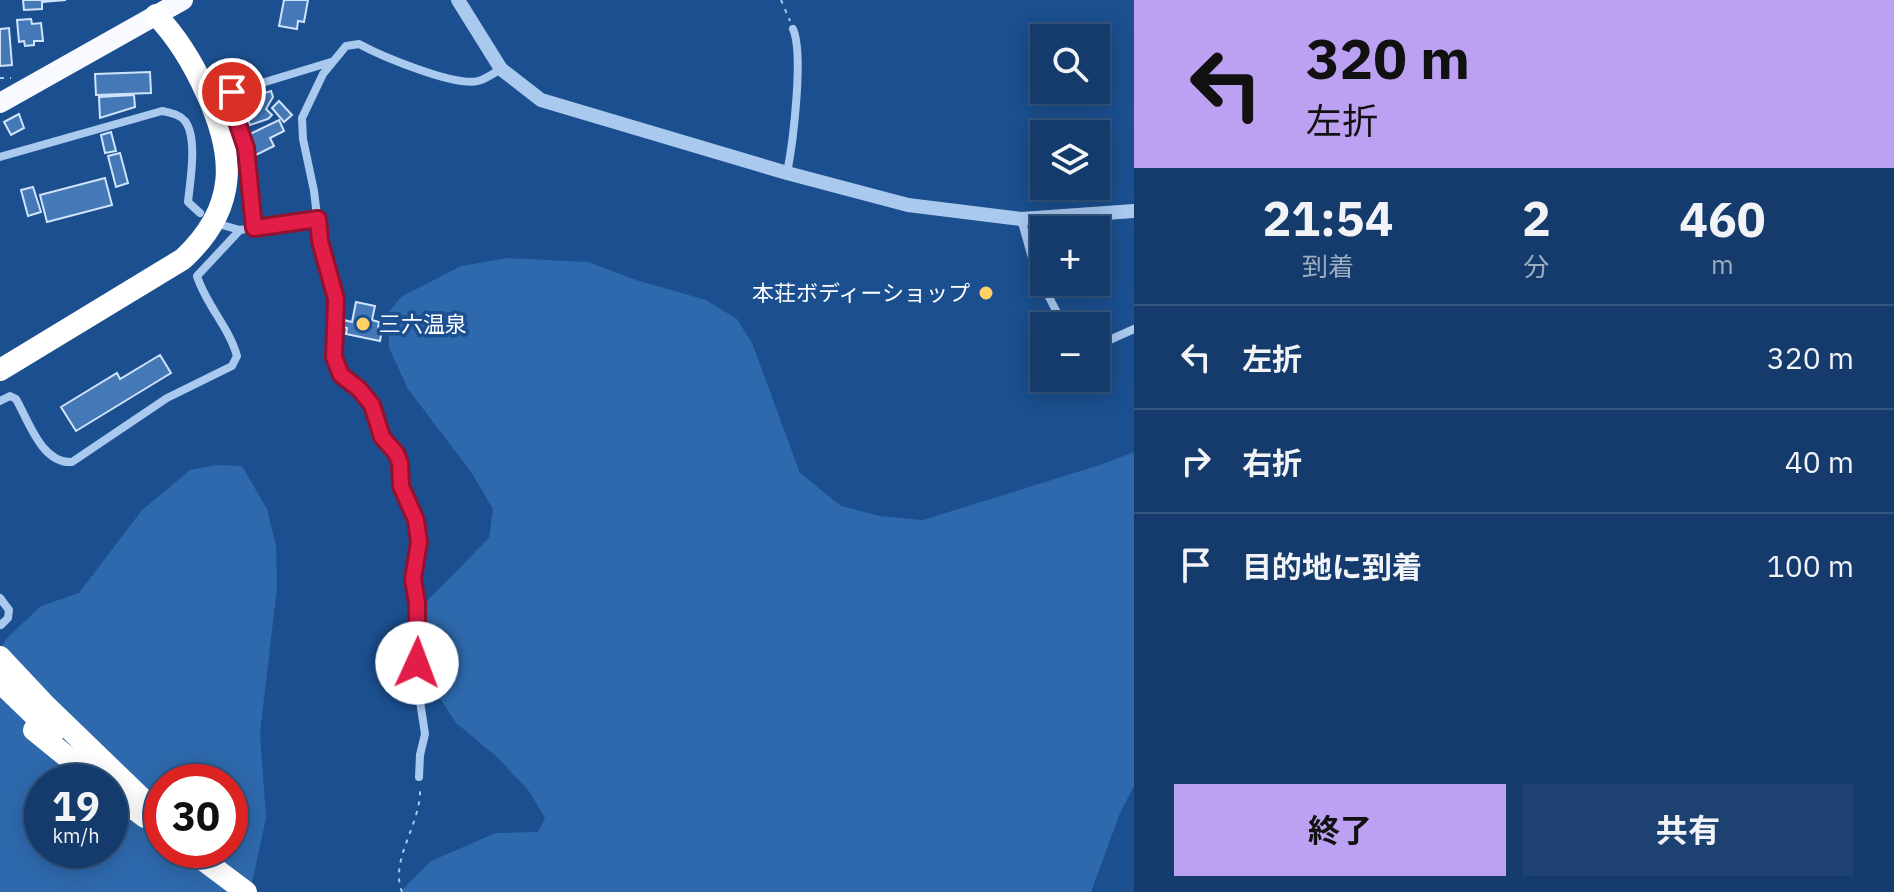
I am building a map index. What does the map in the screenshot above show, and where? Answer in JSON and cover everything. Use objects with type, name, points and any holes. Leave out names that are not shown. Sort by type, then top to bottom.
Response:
[{"type":"highway","points":[[0,103],[183,0]]},
{"type":"highway","points":[[0,354],[162,263],[192,239],[211,210],[219,177],[215,143],[196,98],[160,35],[156,15]]},
{"type":"highway","points":[[0,370],[183,259],[205,237],[218,215],[228,175],[224,133],[200,77],[177,36],[156,15]]},
{"type":"highway","points":[[0,657],[144,801]]},
{"type":"highway","points":[[0,674],[90,759],[144,804]]},
{"type":"highway","points":[[0,682],[88,764]]},
{"type":"highway","points":[[0,703],[76,764]]},
{"type":"highway","points":[[128,799],[144,813]]},
{"type":"highway","points":[[214,868],[246,892]]},
{"type":"highway","points":[[225,868],[257,892]]},
{"type":"street","points":[[458,0],[501,69],[541,100],[787,173],[908,205],[1021,219],[1134,211]]},
{"type":"street","points":[[787,173],[796,70],[797,38],[793,29]]},
{"type":"street","points":[[419,777],[425,734],[418,688],[417,603],[413,579],[419,542],[416,520],[401,486],[400,463],[396,453],[382,437],[372,405],[359,389],[341,375],[334,357],[336,299],[320,241],[302,118],[323,74],[346,46],[359,44],[419,70],[465,81],[478,81],[501,69]]},
{"type":"street","points":[[254,228],[246,148],[229,98],[232,92],[333,61]]},
{"type":"street","points":[[0,157],[162,111],[176,114],[187,123],[190,140],[193,166],[188,202],[200,213]]},
{"type":"street","points":[[222,225],[240,230],[318,219]]},
{"type":"street","points":[[1021,219],[1036,272],[1057,312]]},
{"type":"street","points":[[0,401],[10,396],[16,399],[49,457],[61,463],[72,462],[167,398],[232,366],[237,356],[234,342],[201,289],[197,276],[240,230]]},
{"type":"street","points":[[1110,340],[1134,329]]},
{"type":"street","points":[[0,598],[9,610],[8,618],[1,625]]},
{"type":"path","points":[[781,0],[793,29]]},
{"type":"path","points":[[402,892],[397,880],[404,847],[416,822],[419,777]]},
{"type":"shaded area","points":[[507,258],[588,262],[636,280],[706,300],[737,319],[752,343],[800,473],[841,506],[880,516],[923,520],[1134,452],[1134,786],[1120,813],[1091,892],[400,892],[431,861],[496,833],[538,832],[545,818],[528,790],[497,757],[456,723],[439,697],[403,625],[489,538],[493,509],[471,472],[408,389],[389,348],[389,312],[401,297],[461,266]]},
{"type":"shaded area","points":[[216,465],[242,466],[267,509],[276,546],[277,588],[260,733],[266,818],[250,892],[0,892],[0,650],[6,639],[41,606],[79,593],[142,510],[190,470]]},
{"type":"building","points":[[23,0],[66,0],[42,2],[42,9],[24,10]]},
{"type":"building","points":[[284,0],[308,0],[304,22],[298,21],[297,29],[279,26]]},
{"type":"building","points":[[31,19],[32,24],[41,23],[43,41],[34,41],[34,45],[25,46],[24,41],[19,42],[17,20]]},
{"type":"building","points":[[9,28],[12,65],[0,66],[0,29]]},
{"type":"building","points":[[150,72],[151,93],[96,95],[95,74]]},
{"type":"building","points":[[271,91],[273,97],[266,109],[272,115],[250,125],[247,117],[252,116],[248,102]]},
{"type":"building","points":[[134,95],[135,107],[100,118],[99,97]]},
{"type":"building","points":[[279,101],[292,115],[284,122],[272,108]]},
{"type":"building","points":[[19,114],[24,128],[11,135],[4,122]]},
{"type":"building","points":[[279,120],[284,131],[270,138],[274,146],[256,155],[246,136]]},
{"type":"building","points":[[111,132],[116,151],[105,153],[101,135]]},
{"type":"building","points":[[120,153],[128,183],[116,187],[108,156]]},
{"type":"building","points":[[105,178],[112,205],[47,222],[40,195]]},
{"type":"building","points":[[33,187],[41,212],[28,216],[21,190]]},
{"type":"building","points":[[356,302],[375,306],[372,320],[379,322],[378,329],[382,330],[380,341],[346,334],[344,320],[352,322]]},
{"type":"building","points":[[160,355],[171,373],[76,431],[61,407],[117,373],[120,379]]},
{"type":"place","name":"本荘ボディーショップ","points":[[986,293]]},
{"type":"place","name":"三六温泉","points":[[363,324]]},
{"type":"route","points":[[232,92],[229,98],[246,148],[254,228],[318,219],[320,241],[336,299],[334,357],[341,375],[359,389],[372,405],[382,437],[396,453],[400,463],[401,486],[416,520],[419,542],[413,579],[419,631],[417,663]]}]
